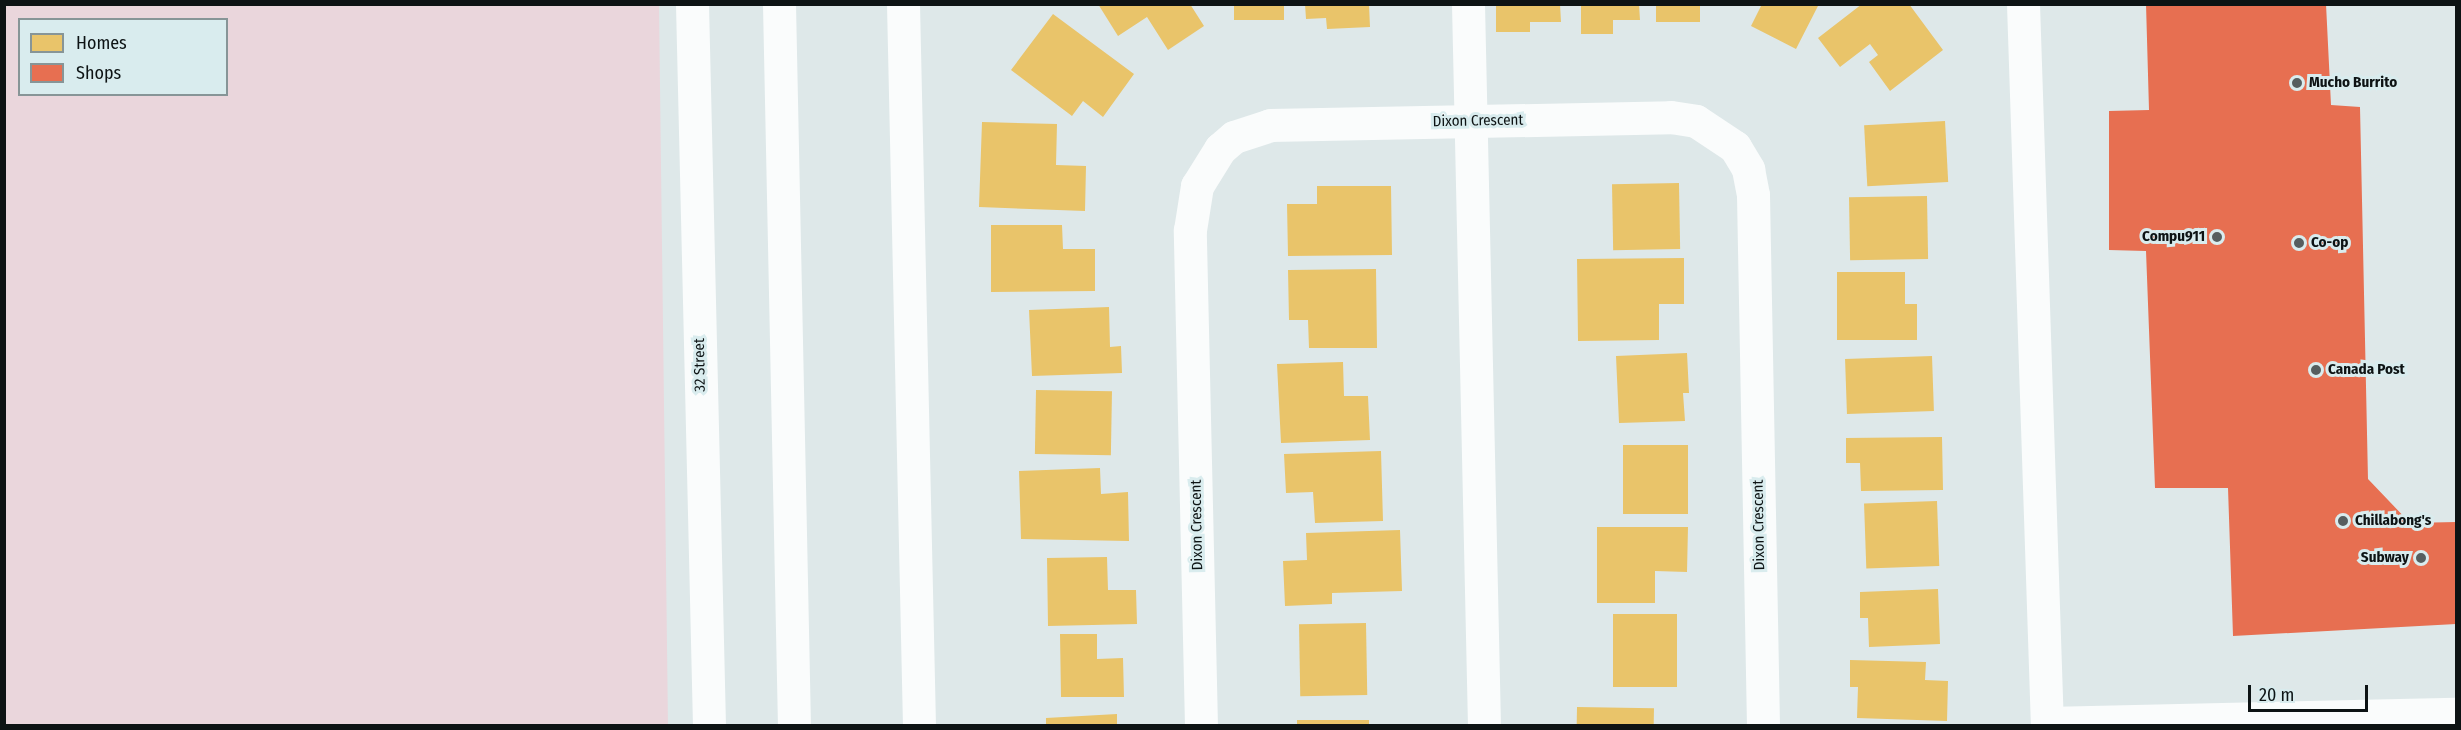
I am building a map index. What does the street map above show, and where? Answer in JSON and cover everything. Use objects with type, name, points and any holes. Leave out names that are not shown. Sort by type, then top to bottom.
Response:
[{"type":"street","name":"32 Street","points":[[692,4],[709,726]]},
{"type":"street","points":[[779,4],[794,726]]},
{"type":"street","points":[[903,4],[919,726]]},
{"type":"street","points":[[1468,4],[1484,726]]},
{"type":"street","points":[[2023,4],[2047,724],[2457,714]]},
{"type":"street","name":"Dixon Crescent","points":[[1201,726],[1190,230],[1197,186],[1220,149],[1253,129],[1270,125],[1671,117],[1696,121],[1718,132],[1735,147],[1748,169],[1753,195],[1763,726]]},
{"type":"shaded area","points":[[4,5],[659,5],[668,725],[5,725]]},
{"type":"building: Homes","points":[[1098,4],[1190,4],[1204,26],[1168,50],[1147,17],[1118,36]]},
{"type":"building: Homes","points":[[1234,4],[1284,4],[1284,20],[1234,20]]},
{"type":"building: Homes","points":[[1305,4],[1369,4],[1370,27],[1327,29],[1326,18],[1306,19]]},
{"type":"building: Homes","points":[[1496,4],[1560,4],[1561,22],[1530,22],[1530,32],[1496,32]]},
{"type":"building: Homes","points":[[1581,4],[1639,4],[1640,20],[1613,20],[1613,34],[1581,34]]},
{"type":"building: Homes","points":[[1758,4],[1819,4],[1796,49],[1751,26],[1761,6]]},
{"type":"building: Homes","points":[[1862,4],[1909,4],[1943,50],[1890,91],[1869,62],[1878,55],[1870,44],[1840,67],[1818,38]]},
{"type":"building: Homes","points":[[1656,5],[1700,5],[1700,22],[1656,22]]},
{"type":"building: Homes","points":[[1053,14],[1134,74],[1103,117],[1083,101],[1072,116],[1011,70]]},
{"type":"building: Homes","points":[[1945,121],[1948,182],[1867,186],[1864,125]]},
{"type":"building: Homes","points":[[982,122],[1057,124],[1056,165],[1086,166],[1085,211],[979,207]]},
{"type":"building: Homes","points":[[1679,183],[1680,249],[1613,250],[1612,184]]},
{"type":"building: Homes","points":[[1317,186],[1391,186],[1392,255],[1288,256],[1287,204],[1317,204]]},
{"type":"building: Homes","points":[[1927,196],[1928,259],[1850,260],[1849,197]]},
{"type":"building: Homes","points":[[991,225],[1062,225],[1063,249],[1095,249],[1095,291],[991,292]]},
{"type":"building: Homes","points":[[1684,258],[1684,304],[1659,304],[1659,340],[1578,341],[1577,259]]},
{"type":"building: Homes","points":[[1376,269],[1377,348],[1309,348],[1308,320],[1289,320],[1288,270]]},
{"type":"building: Homes","points":[[1837,272],[1905,272],[1905,304],[1917,304],[1917,340],[1837,340]]},
{"type":"building: Homes","points":[[1109,307],[1110,347],[1121,346],[1122,373],[1032,376],[1029,310]]},
{"type":"building: Homes","points":[[1687,353],[1689,393],[1683,393],[1685,421],[1619,423],[1616,356]]},
{"type":"building: Homes","points":[[1932,356],[1934,411],[1847,414],[1845,359]]},
{"type":"building: Homes","points":[[1343,362],[1344,396],[1368,396],[1370,440],[1281,443],[1277,364]]},
{"type":"building: Homes","points":[[1036,390],[1112,391],[1111,455],[1035,454]]},
{"type":"building: Homes","points":[[1942,437],[1943,490],[1861,491],[1860,463],[1846,463],[1846,438]]},
{"type":"building: Homes","points":[[1623,445],[1688,445],[1688,514],[1623,514]]},
{"type":"building: Homes","points":[[1381,451],[1383,521],[1315,523],[1313,492],[1286,493],[1284,454]]},
{"type":"building: Homes","points":[[1100,468],[1101,494],[1128,492],[1129,541],[1021,539],[1019,471]]},
{"type":"building: Homes","points":[[1937,501],[1939,566],[1866,569],[1864,504]]},
{"type":"building: Homes","points":[[1597,527],[1688,527],[1687,572],[1655,571],[1655,603],[1597,603]]},
{"type":"building: Homes","points":[[1400,530],[1402,591],[1332,593],[1332,604],[1285,606],[1283,561],[1307,560],[1306,533]]},
{"type":"building: Homes","points":[[1107,557],[1108,590],[1136,590],[1137,624],[1048,626],[1047,558]]},
{"type":"building: Homes","points":[[1938,589],[1940,644],[1869,647],[1868,618],[1860,618],[1860,592]]},
{"type":"building: Homes","points":[[1613,614],[1677,614],[1677,687],[1613,687]]},
{"type":"building: Homes","points":[[1366,623],[1367,695],[1300,696],[1299,624]]},
{"type":"building: Homes","points":[[1060,634],[1097,634],[1097,659],[1123,658],[1124,697],[1061,697]]},
{"type":"building: Homes","points":[[1850,660],[1926,662],[1925,680],[1948,681],[1947,721],[1857,718],[1858,687],[1850,687]]},
{"type":"building: Homes","points":[[1577,707],[1654,708],[1654,726],[1577,726]]},
{"type":"building: Homes","points":[[1117,714],[1117,726],[1046,726],[1046,718]]},
{"type":"building: Homes","points":[[1297,720],[1369,720],[1369,726],[1297,726]]},
{"type":"building: Shops","points":[[2146,4],[2326,4],[2331,105],[2360,107],[2368,479],[2410,523],[2456,522],[2456,624],[2233,636],[2228,488],[2155,488],[2146,251],[2109,250],[2109,111],[2149,110]]},
{"type":"place","name":"Mucho Burrito","points":[[2297,83]]},
{"type":"place","name":"Compu911","points":[[2217,237]]},
{"type":"place","name":"Co-op","points":[[2299,243]]},
{"type":"place","name":"Canada Post","points":[[2316,370]]},
{"type":"place","name":"Chillabong's","points":[[2343,521]]},
{"type":"place","name":"Subway","points":[[2421,558]]}]
